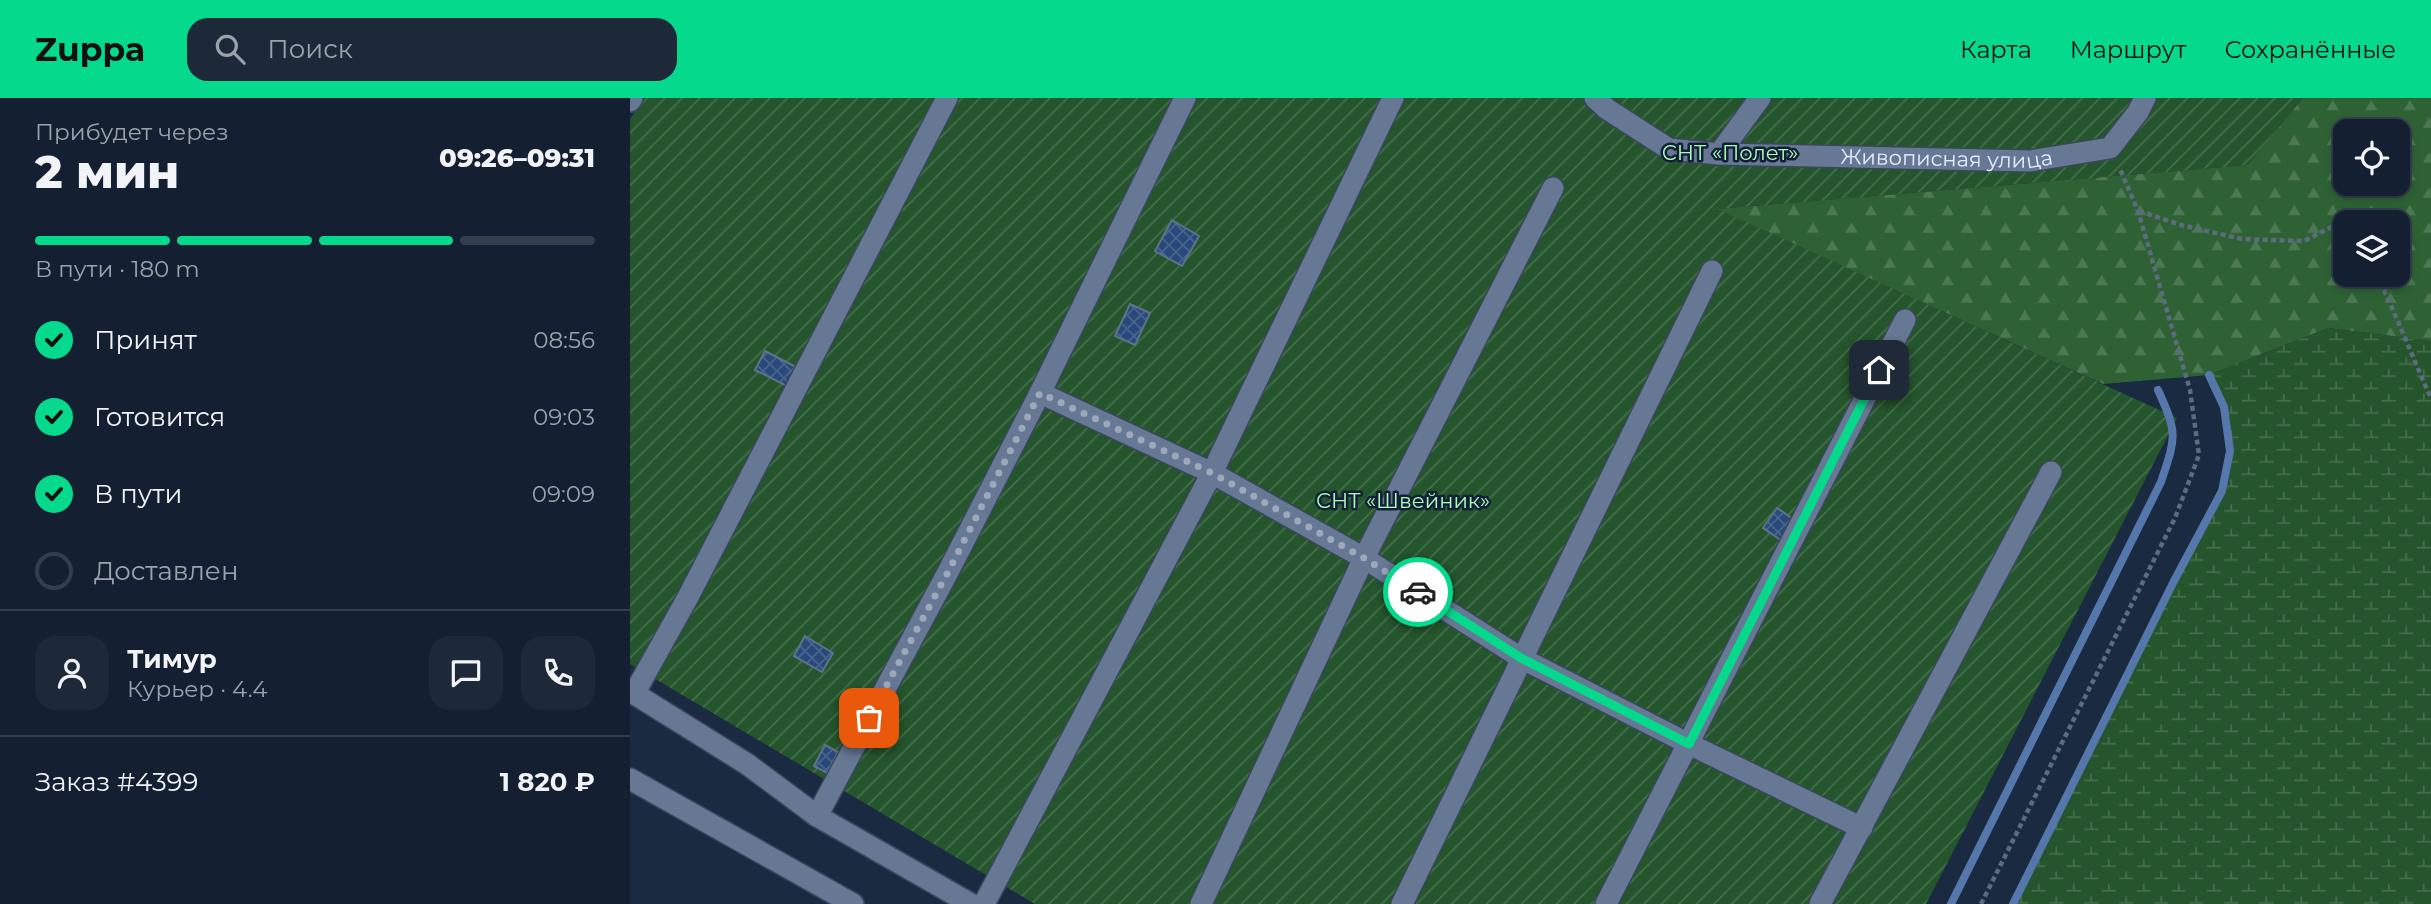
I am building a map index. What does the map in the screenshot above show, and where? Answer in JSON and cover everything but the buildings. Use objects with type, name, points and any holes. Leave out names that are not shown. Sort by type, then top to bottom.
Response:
[{"type":"street","points":[[947,98],[688,597],[632,692],[747,764],[817,816],[971,904]]},
{"type":"street","points":[[817,816],[1040,393],[1185,98]]},
{"type":"street","points":[[985,904],[1212,473],[1393,98]]},
{"type":"street","name":"Живописная улица","points":[[1595,98],[1669,149],[1719,154],[2030,161],[2110,148]]},
{"type":"street","points":[[1719,154],[1760,98]]},
{"type":"street","points":[[2110,148],[2145,98]]},
{"type":"street","points":[[1201,904],[1364,558],[1553,188]]},
{"type":"street","points":[[1402,904],[1712,271]]},
{"type":"street","points":[[1606,904],[1905,320]]},
{"type":"street","points":[[1040,393],[1212,473],[1364,558],[1521,658],[1862,828]]},
{"type":"street","points":[[1820,904],[2051,472]]},
{"type":"street","points":[[630,779],[853,904]]},
{"type":"path","points":[[1981,904],[2175,518],[2199,455],[2190,390],[2138,211],[2110,148]]},
{"type":"path","points":[[2138,211],[2181,225],[2242,239],[2304,240],[2333,226]]},
{"type":"path","points":[[2383,287],[2431,398]]},
{"type":"green space","name":"СНТ «Швейник»","points":[[645,98],[2303,98],[2248,165],[1718,209],[2177,418],[1926,904],[1035,904],[630,664],[630,119]]},
{"type":"green space","points":[[2303,98],[2431,98],[2431,341],[2328,328],[2209,375],[2103,384],[1716,209],[2247,165]]},
{"type":"green space","points":[[2328,328],[2431,341],[2431,904],[2013,904],[2174,581],[2222,491],[2230,451],[2224,407],[2209,375]]},
{"type":"waterway","points":[[2013,904],[2174,581],[2222,491],[2230,451],[2224,407],[2209,375]]},
{"type":"waterway","points":[[1951,904],[2161,482],[2173,436],[2158,390]]},
{"type":"way so far","points":[[869,718],[1040,393],[1212,473],[1364,558],[1418,592]]},
{"type":"route","points":[[1418,592],[1521,658],[1689,744],[1879,370]]},
{"type":"park label","name":"СНТ «Полет»","points":[[1730,153]]}]
